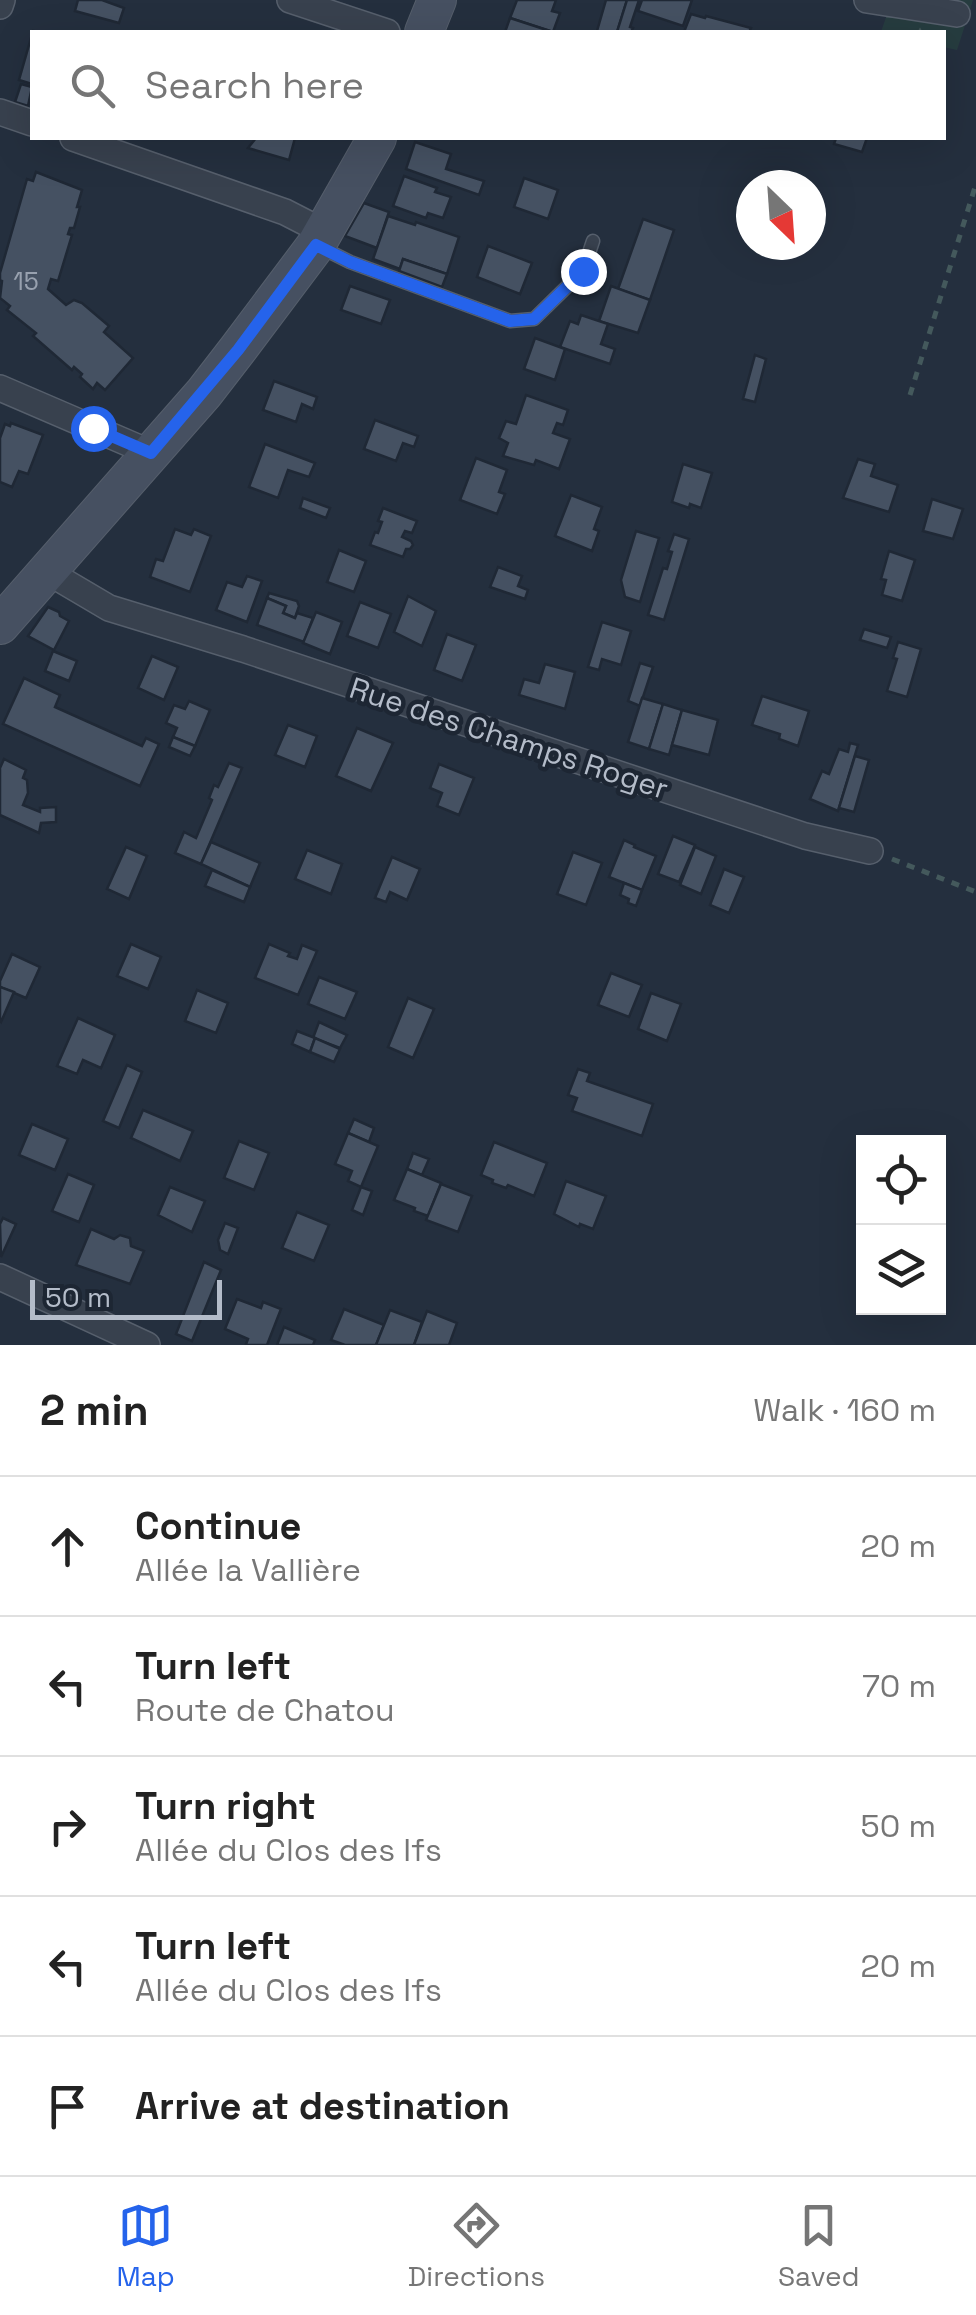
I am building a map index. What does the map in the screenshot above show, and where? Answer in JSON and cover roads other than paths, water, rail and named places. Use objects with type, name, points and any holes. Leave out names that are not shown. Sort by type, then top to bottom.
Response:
[{"type":"street","points":[[290,0],[381,30]]},
{"type":"street","points":[[425,30],[437,0]]},
{"type":"street","points":[[867,0],[957,14]]},
{"type":"street","points":[[0,112],[30,122]]},
{"type":"street","points":[[79,140],[285,212],[320,238]]},
{"type":"street","points":[[0,625],[238,350],[320,238],[376,140]]},
{"type":"street","points":[[0,388],[151,453]]},
{"type":"street","name":"Rue des Champs Roger","points":[[48,572],[108,608],[262,655],[805,836],[870,851]]},
{"type":"street","points":[[0,1276],[147,1345]]},
{"type":"lane","points":[[320,238],[350,262],[510,321],[534,319],[583,271],[593,242]]}]
